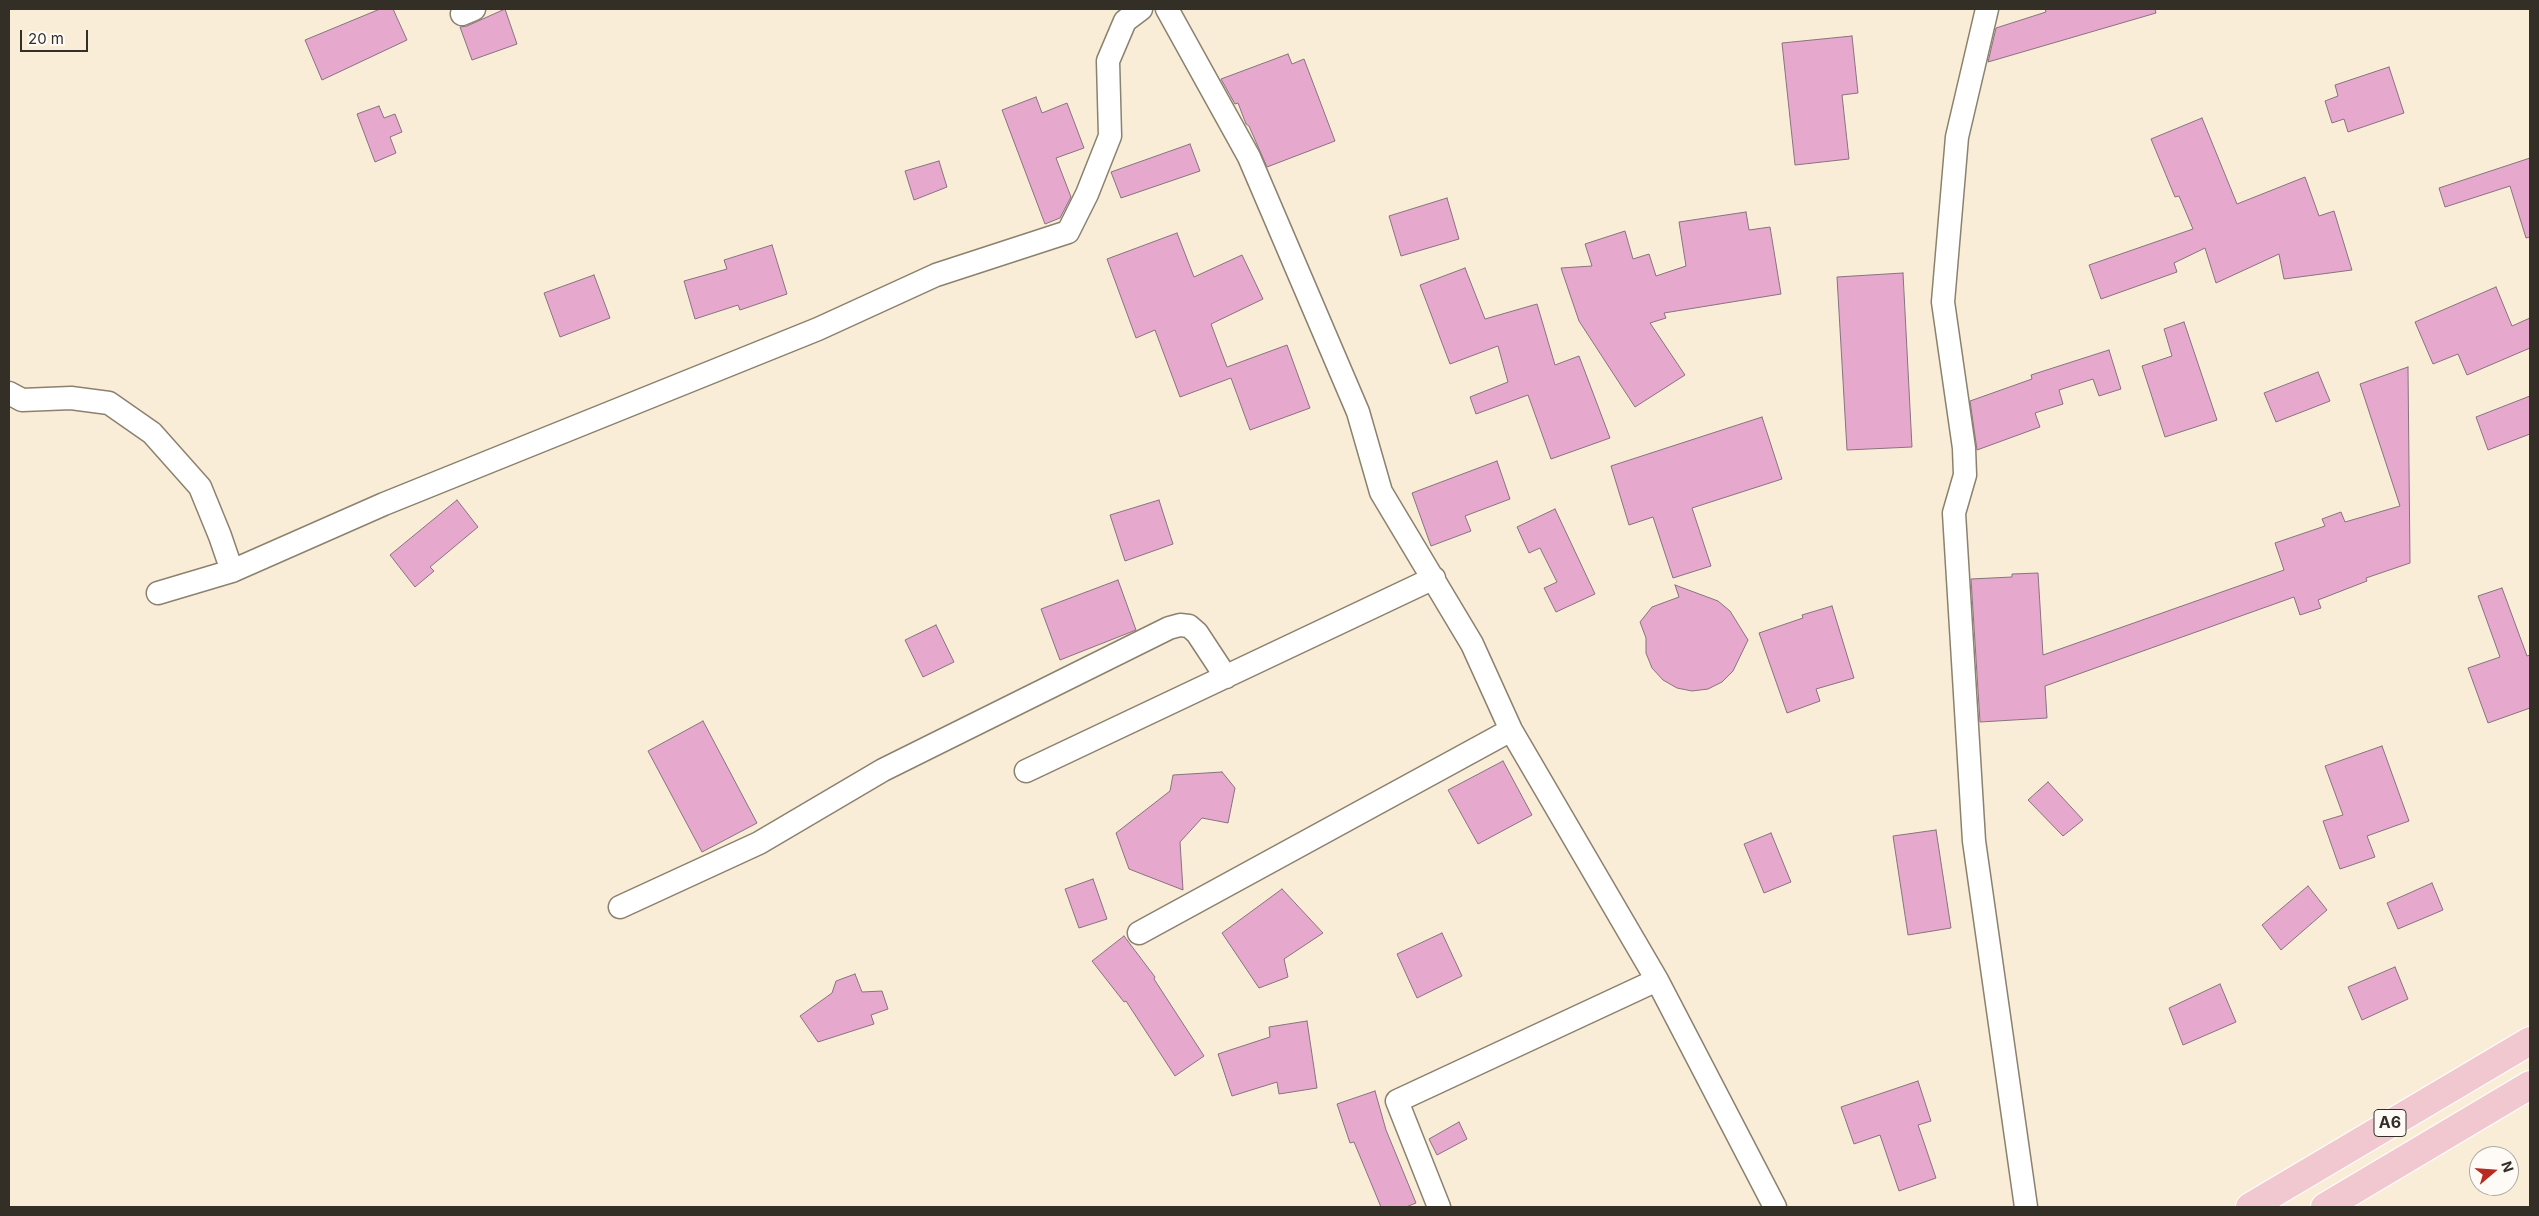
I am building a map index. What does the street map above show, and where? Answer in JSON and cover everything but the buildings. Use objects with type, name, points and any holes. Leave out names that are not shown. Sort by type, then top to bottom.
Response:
[{"type":"highway","name":"A6","points":[[2250,1207],[2530,1041]]},
{"type":"highway","name":"A6","points":[[2325,1207],[2530,1085]]},
{"type":"street","points":[[158,593],[232,571],[384,504],[818,329],[936,275],[1068,232],[1088,194],[1110,136],[1108,61],[1125,21],[1141,9]]},
{"type":"street","points":[[1167,9],[1249,156],[1358,412],[1381,492],[1472,644],[1511,730],[1657,980],[1775,1207]]},
{"type":"street","points":[[1987,9],[1957,137],[1943,302],[1964,448],[1965,475],[1954,513],[1974,841],[2026,1207]]},
{"type":"street","points":[[9,393],[22,400],[71,398],[109,403],[152,433],[200,487],[232,571]]},
{"type":"street","points":[[1026,771],[1434,578]]},
{"type":"street","points":[[620,907],[759,843],[884,770],[1169,628],[1180,625],[1189,626],[1226,677]]},
{"type":"street","points":[[1139,933],[1511,730]]},
{"type":"street","points":[[1439,1207],[1398,1101],[1657,980]]}]
